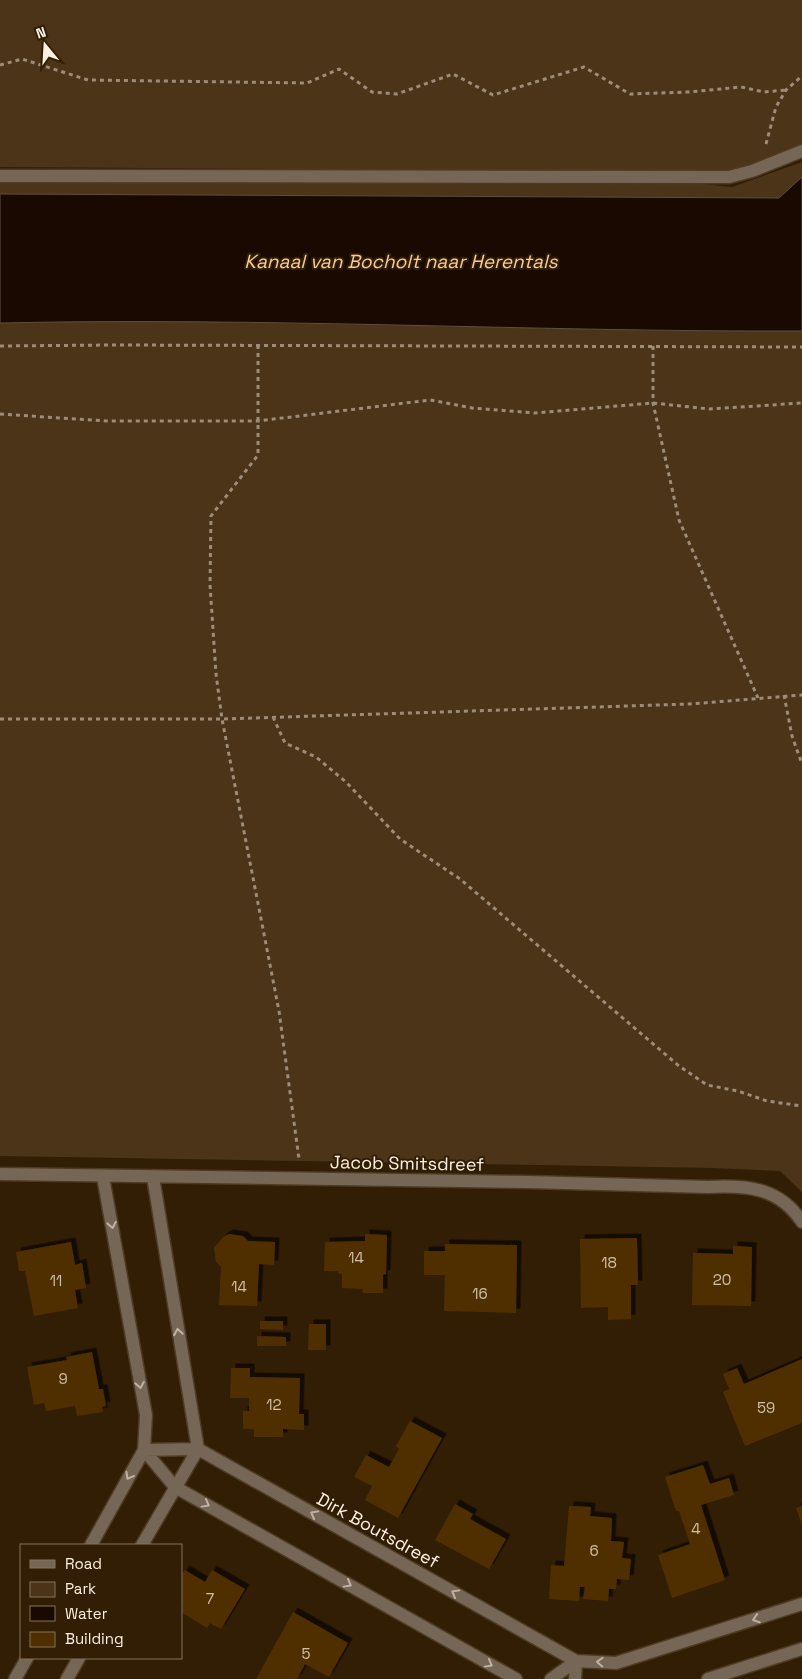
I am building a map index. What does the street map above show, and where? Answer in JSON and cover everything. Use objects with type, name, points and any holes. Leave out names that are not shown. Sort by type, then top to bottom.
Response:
[{"type":"street","points":[[0,176],[729,177],[752,171],[802,151]]},
{"type":"street","name":"Jacob Smitsdreef","points":[[0,1174],[737,1185],[774,1195],[788,1205],[802,1222]]},
{"type":"street","points":[[92,1544],[144,1450],[146,1415],[104,1177]]},
{"type":"street","points":[[143,1544],[198,1449],[153,1177]]},
{"type":"street","points":[[144,1450],[198,1449]]},
{"type":"street","name":"Dirk Boutsdreef","points":[[198,1449],[576,1661],[616,1663],[802,1604]]},
{"type":"street","points":[[144,1450],[175,1487],[516,1679]]},
{"type":"street","points":[[708,1679],[802,1649]]},
{"type":"street","points":[[15,1679],[26,1659]]},
{"type":"street","points":[[67,1679],[78,1659]]},
{"type":"street","points":[[552,1679],[576,1661]]},
{"type":"street","points":[[575,1679],[576,1661]]},
{"type":"path","points":[[0,65],[22,59],[88,80],[307,84],[339,69],[372,92],[397,94],[453,74],[493,95],[584,67],[630,94],[689,92],[741,87],[764,92],[786,90]]},
{"type":"path","points":[[752,171],[767,142],[776,108],[786,90],[802,76]]},
{"type":"path","points":[[258,345],[258,455],[211,516],[210,585],[216,674],[222,719],[279,1011],[302,1180]]},
{"type":"path","points":[[0,346],[802,347]]},
{"type":"path","points":[[652,346],[653,403],[679,520],[758,698]]},
{"type":"path","points":[[0,414],[106,421],[258,421],[430,400],[472,408],[535,413],[653,403],[709,409],[802,404]]},
{"type":"path","points":[[784,695],[792,736],[802,764]]},
{"type":"path","points":[[0,719],[222,719],[690,704],[802,695]]},
{"type":"path","points":[[273,717],[284,744],[316,757],[346,782],[400,839],[460,879],[678,1066],[707,1085],[738,1091],[767,1101],[802,1106]]},
{"type":"green space","points":[[0,0],[802,0],[802,146],[745,168],[721,172],[0,167]]},
{"type":"green space","points":[[802,162],[802,177],[779,198],[0,194],[0,182],[684,182],[732,187]]},
{"type":"green space","points":[[112,320],[688,331],[802,331],[802,1192],[780,1171],[711,1168],[0,1156],[0,323]]},
{"type":"water","name":"Kanaal van Bocholt naar Herentals","points":[[802,177],[802,331],[702,331],[301,323],[0,323],[0,194],[779,198]]},
{"type":"building","points":[[229,1234],[243,1236],[248,1241],[275,1242],[274,1265],[259,1264],[257,1306],[219,1305],[221,1267],[216,1262],[214,1248],[223,1237]]},
{"type":"building","points":[[365,1234],[387,1235],[386,1274],[383,1275],[383,1293],[362,1293],[363,1289],[342,1288],[342,1274],[338,1273],[338,1271],[324,1271],[325,1242],[365,1241]]},
{"type":"building","points":[[637,1238],[638,1285],[631,1285],[631,1319],[608,1320],[608,1307],[581,1308],[580,1239]]},
{"type":"building","points":[[71,1242],[75,1265],[82,1263],[86,1288],[75,1290],[78,1308],[34,1316],[25,1271],[19,1271],[16,1252]]},
{"type":"building","points":[[445,1244],[517,1245],[516,1313],[444,1311],[445,1275],[424,1275],[424,1251],[445,1251]]},
{"type":"building","points":[[733,1246],[752,1247],[751,1306],[692,1305],[693,1253],[733,1254]]},
{"type":"building","points":[[260,1321],[283,1321],[283,1330],[260,1329]]},
{"type":"building","points":[[309,1324],[326,1324],[326,1350],[308,1350]]},
{"type":"building","points":[[257,1336],[286,1337],[286,1346],[257,1346]]},
{"type":"building","points":[[92,1352],[99,1389],[103,1389],[106,1406],[102,1407],[103,1412],[77,1416],[75,1406],[46,1411],[44,1403],[34,1405],[27,1367],[67,1360],[66,1357]]},
{"type":"building","points":[[802,1359],[802,1423],[745,1446],[723,1392],[729,1389],[723,1374],[737,1368],[744,1384]]},
{"type":"building","points":[[231,1368],[250,1368],[250,1377],[300,1378],[299,1414],[304,1414],[304,1430],[283,1429],[283,1437],[254,1437],[254,1429],[243,1429],[243,1411],[249,1411],[249,1398],[230,1398]]},
{"type":"building","points":[[410,1421],[442,1438],[398,1518],[365,1500],[372,1486],[354,1477],[366,1455],[389,1467],[399,1449],[396,1446]]},
{"type":"building","points":[[703,1465],[710,1484],[729,1478],[734,1495],[701,1505],[725,1580],[672,1598],[658,1555],[690,1544],[679,1511],[676,1511],[665,1477]]},
{"type":"building","points":[[455,1504],[473,1514],[470,1519],[506,1539],[489,1569],[435,1540]]},
{"type":"building","points":[[569,1506],[591,1507],[590,1516],[612,1518],[611,1541],[624,1542],[622,1558],[631,1559],[629,1580],[617,1579],[616,1589],[609,1589],[608,1601],[583,1599],[585,1587],[580,1587],[579,1601],[549,1599],[551,1565],[564,1566]]},
{"type":"building","points":[[802,1506],[802,1525],[796,1508]]},
{"type":"building","points":[[185,1570],[205,1582],[212,1570],[245,1589],[221,1629],[210,1623],[207,1628],[182,1613],[182,1574]]},
{"type":"building","points":[[293,1612],[348,1643],[329,1677],[305,1664],[297,1679],[256,1679]]}]
